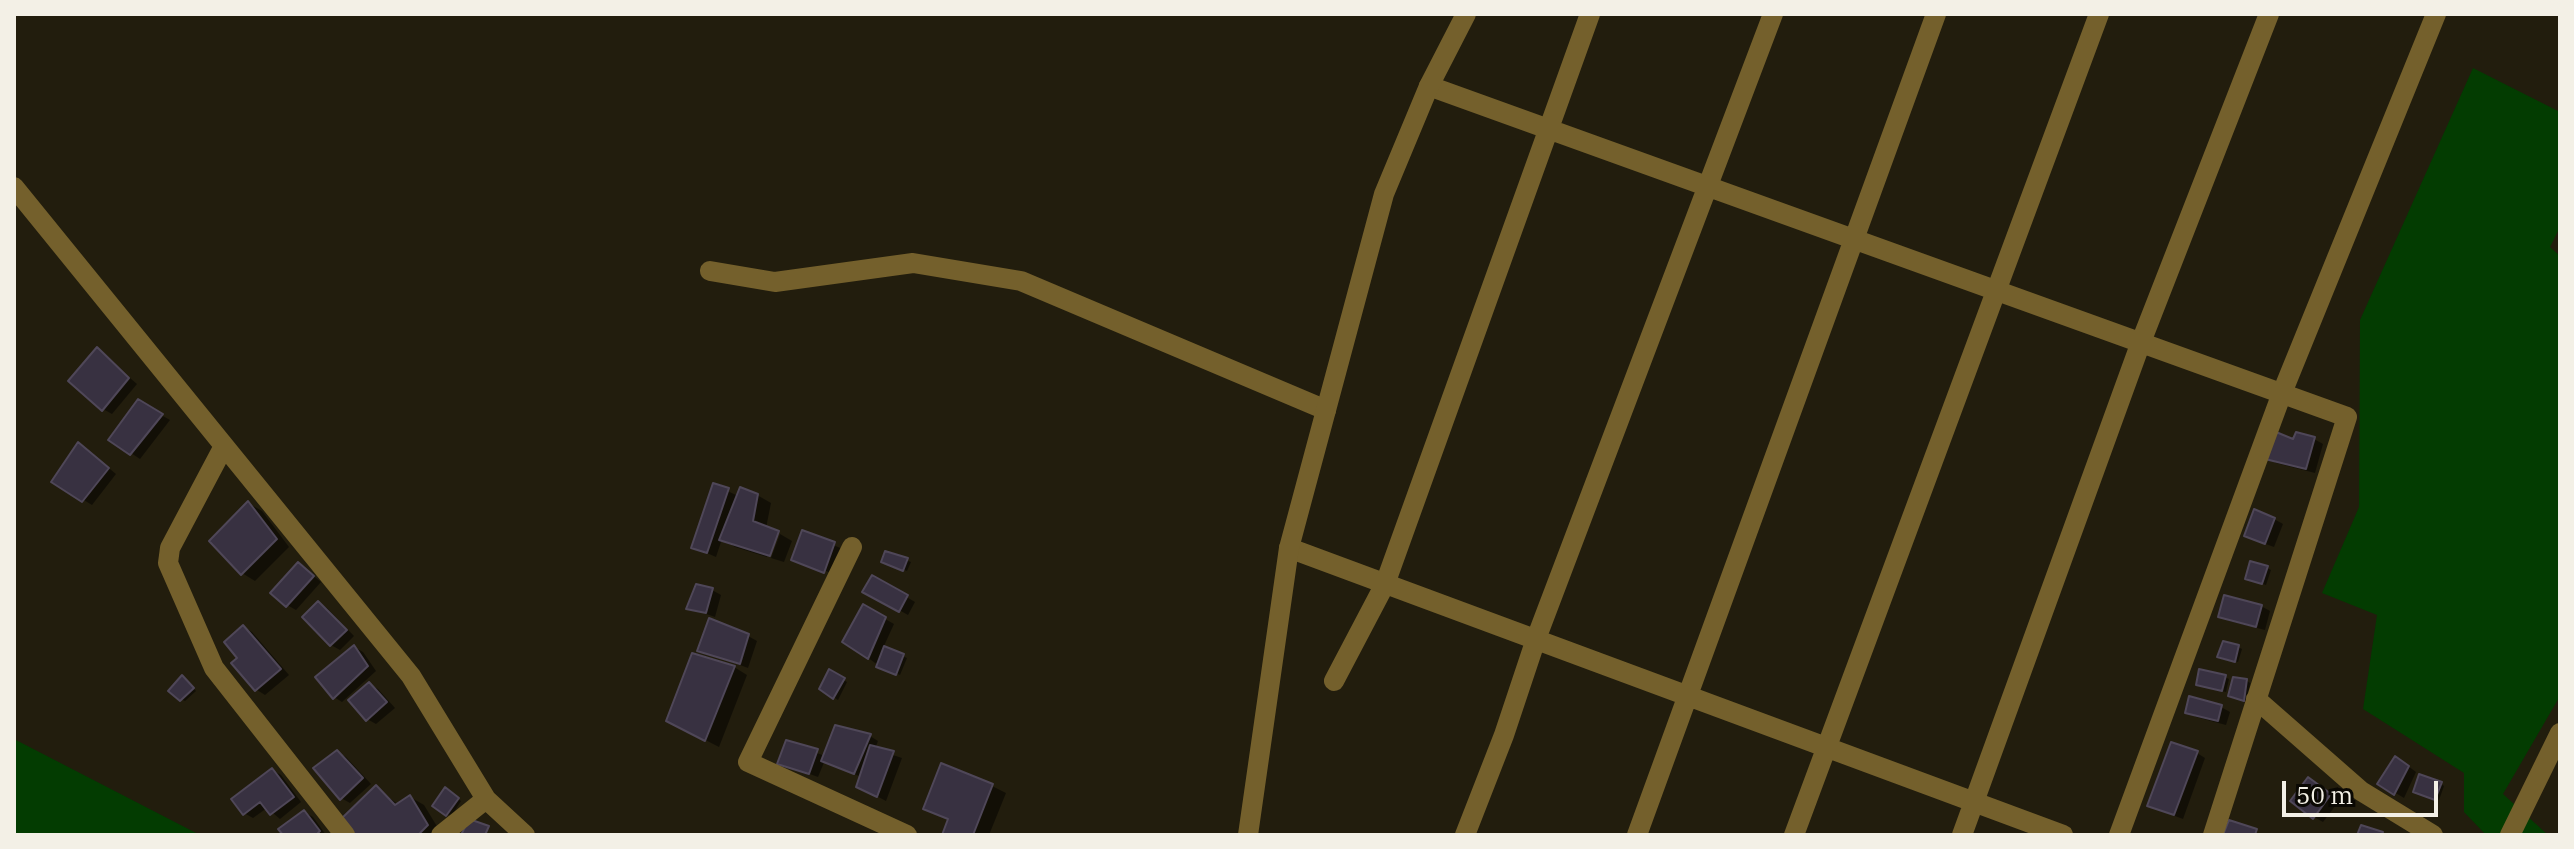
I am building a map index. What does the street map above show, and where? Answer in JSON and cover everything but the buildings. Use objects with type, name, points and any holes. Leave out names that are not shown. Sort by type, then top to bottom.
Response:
[{"type":"street","points":[[1248,835],[1289,548],[1384,194],[1429,86],[1466,14]]},
{"type":"street","points":[[1334,681],[1385,584],[1590,14]]},
{"type":"street","points":[[1465,835],[1773,14]]},
{"type":"street","points":[[1637,835],[1936,14]]},
{"type":"street","points":[[1794,835],[2099,14]]},
{"type":"street","points":[[1962,835],[2141,342],[2269,14]]},
{"type":"street","points":[[2119,835],[2282,393],[2436,14]]},
{"type":"street","points":[[1429,86],[2347,417],[2213,835]]},
{"type":"street","points":[[14,187],[411,676],[486,799],[525,835]]},
{"type":"street","points":[[710,271],[775,282],[913,263],[1021,281],[1326,410]]},
{"type":"street","points":[[224,446],[170,548],[168,563],[214,668],[345,835]]},
{"type":"street","points":[[852,547],[748,762],[907,835]]},
{"type":"street","points":[[1289,548],[2063,835]]},
{"type":"street","points":[[2256,699],[2361,791],[2433,835]]},
{"type":"street","points":[[2510,835],[2560,733]]},
{"type":"street","points":[[441,835],[486,799]]},
{"type":"green space","points":[[2473,68],[2560,112],[2560,227],[2550,247],[2560,256],[2560,696],[2503,794],[2548,835],[2486,835],[2464,812],[2464,773],[2363,709],[2377,615],[2322,593],[2359,507],[2360,320]]},
{"type":"green space","points":[[14,739],[200,835],[14,835]]}]
